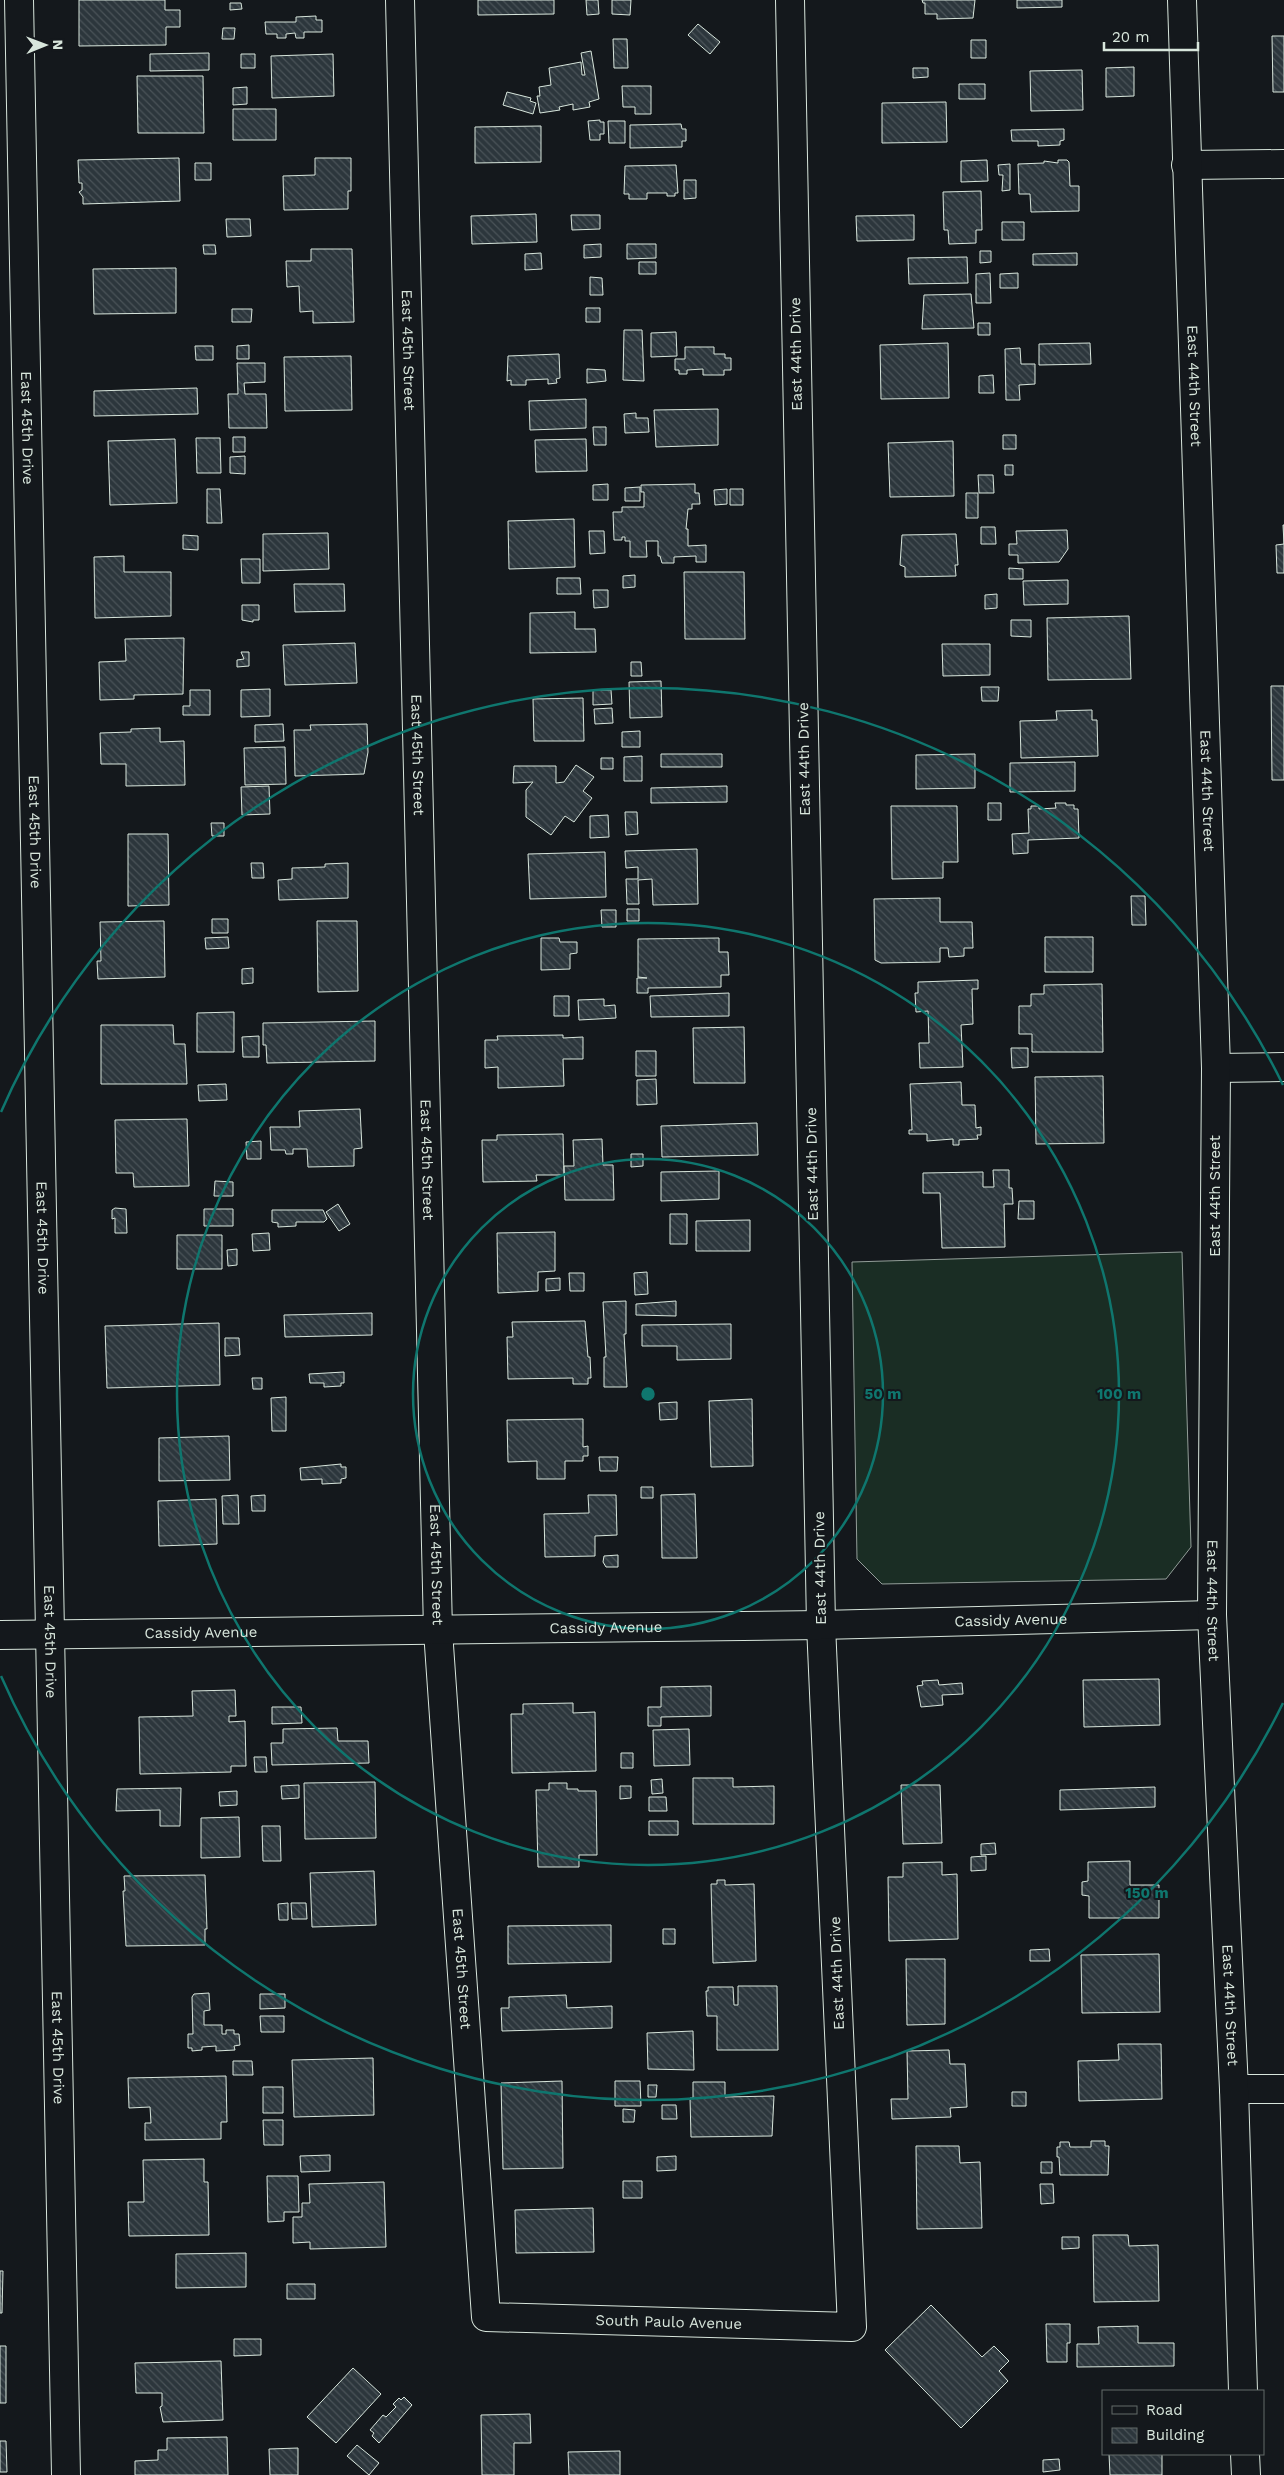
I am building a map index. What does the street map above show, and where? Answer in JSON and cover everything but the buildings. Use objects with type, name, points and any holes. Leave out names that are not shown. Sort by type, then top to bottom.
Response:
[{"type":"street","name":"East 45th Drive","points":[[19,0],[66,2475]]},
{"type":"street","name":"East 45th Street","points":[[400,0],[438,1631],[486,2317]]},
{"type":"street","name":"East 44th Drive","points":[[790,0],[821,1625],[852,2327]]},
{"type":"street","name":"East 44th Street","points":[[1182,0],[1216,1068],[1212,1615],[1234,2090],[1243,2390]]},
{"type":"street","points":[[1186,165],[1284,164]]},
{"type":"street","points":[[1216,1068],[1284,1067]]},
{"type":"street","name":"Cassidy Avenue","points":[[0,1635],[821,1625],[1212,1615]]},
{"type":"street","points":[[1234,2090],[1284,2089]]},
{"type":"street","name":"South Paulo Avenue","points":[[486,2317],[852,2327]]},
{"type":"street","points":[[1245,2455],[1246,2475]]},
{"type":"green space","points":[[1182,1252],[1191,1547],[1166,1579],[882,1584],[857,1559],[852,1262]]}]
